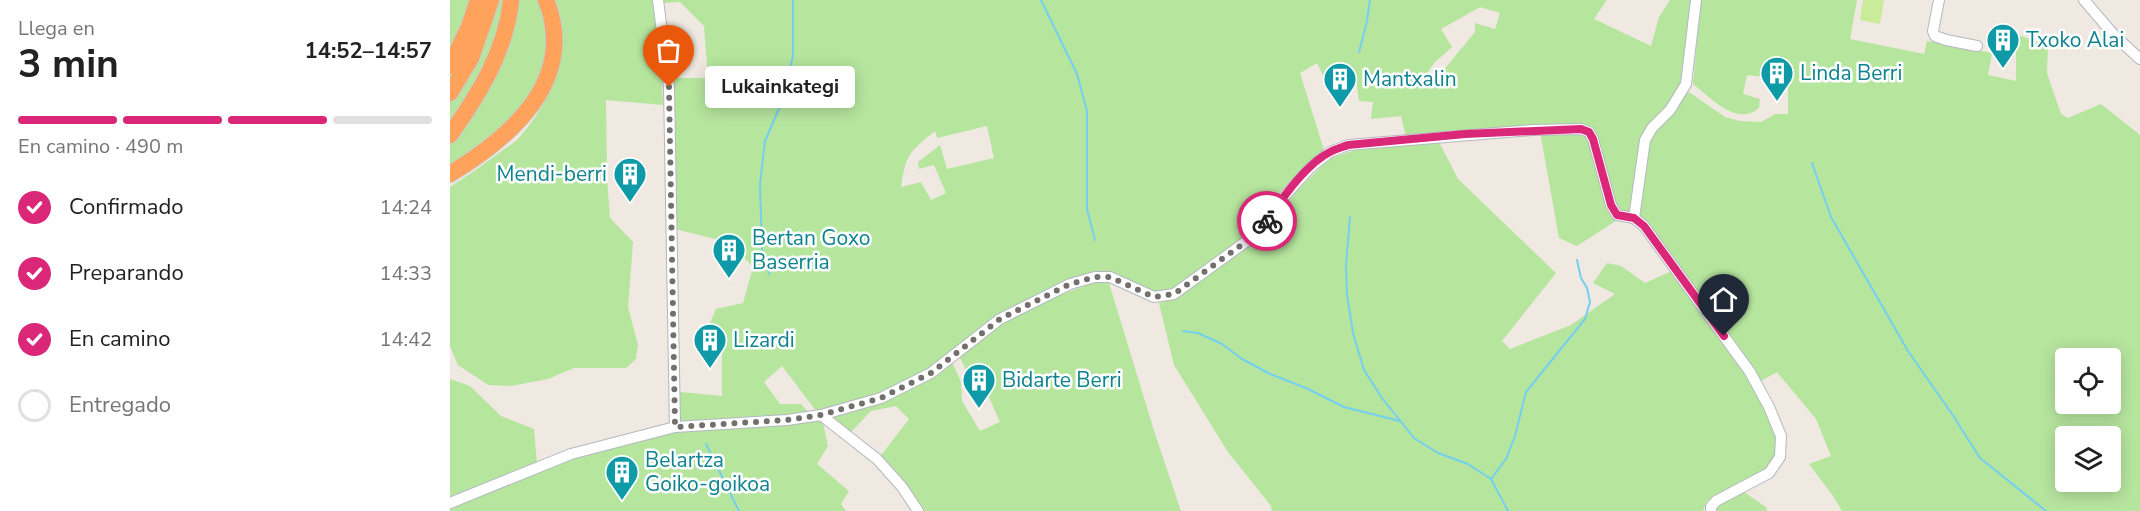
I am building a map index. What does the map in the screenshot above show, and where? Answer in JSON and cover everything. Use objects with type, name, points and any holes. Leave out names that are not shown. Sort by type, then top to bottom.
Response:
[{"type":"highway","points":[[450,66],[469,27],[478,0]]},
{"type":"highway","points":[[450,93],[471,57],[491,0]]},
{"type":"highway","points":[[450,135],[480,93],[501,48],[511,0]]},
{"type":"highway","points":[[450,174],[512,130],[534,103],[542,89],[553,58],[554,41],[553,24],[546,0]]},
{"type":"street","points":[[658,0],[669,87],[675,427]]},
{"type":"street","points":[[1634,218],[1645,140],[1652,128],[1679,97],[1686,84],[1696,0]]},
{"type":"street","points":[[1939,0],[1933,31],[1935,36],[1977,46]]},
{"type":"street","points":[[2084,0],[2114,35],[2140,59]]},
{"type":"street","points":[[450,503],[572,454],[675,427],[787,420],[821,415],[881,398],[931,373],[1000,319],[1070,284],[1095,277],[1110,277],[1154,297],[1174,294],[1262,230],[1281,200],[1311,167],[1330,152],[1348,145],[1465,134],[1581,129],[1589,132],[1593,139],[1611,205],[1617,215],[1634,218],[1644,226],[1750,372],[1769,407],[1781,436],[1780,457],[1769,473],[1716,501],[1711,511]]},
{"type":"street","points":[[821,415],[877,459],[902,487],[918,511]]},
{"type":"green space","points":[[450,0],[537,0],[546,26],[547,40],[546,54],[537,82],[522,108],[503,129],[450,167]]},
{"type":"green space","points":[[555,0],[652,0],[660,51],[663,105],[606,100],[610,218],[633,242],[628,307],[638,345],[636,359],[626,368],[574,368],[548,379],[511,386],[488,385],[458,365],[450,346],[450,187],[516,141],[540,109],[556,74],[561,55],[563,37],[561,18]]},
{"type":"green space","points":[[662,0],[1607,0],[1594,19],[1651,46],[1659,17],[1670,0],[1692,0],[1679,91],[1642,136],[1638,149],[1631,207],[1628,213],[1577,246],[1559,238],[1539,126],[1406,137],[1401,116],[1371,119],[1373,102],[1359,101],[1356,79],[1326,82],[1317,63],[1300,73],[1324,150],[1278,193],[1261,226],[1175,290],[1155,295],[1092,276],[995,321],[930,371],[882,395],[817,412],[782,366],[764,382],[780,404],[801,404],[809,413],[680,422],[680,392],[722,396],[722,340],[708,328],[716,309],[743,303],[753,267],[731,243],[675,229],[672,78],[708,78],[704,26],[680,2],[662,3]],"holes":[[[1480,7],[1500,13],[1495,29],[1475,23],[1475,32],[1433,83],[1425,77],[1434,63],[1452,47],[1441,29]],[[987,126],[994,158],[947,169],[940,145],[918,162],[919,169],[934,165],[946,193],[931,200],[921,182],[901,187],[910,155],[935,131],[937,138]]]},
{"type":"green space","points":[[1701,0],[1857,0],[1850,39],[1924,54],[1927,41],[1992,53],[1988,75],[2016,81],[2016,34],[2048,46],[2047,73],[2061,114],[2068,118],[2101,104],[2140,135],[2140,511],[1842,511],[1809,464],[1831,456],[1816,419],[1777,372],[1761,381],[1639,214],[1649,141],[1656,128],[1689,92],[1725,117],[1740,121],[1761,122],[1775,114],[1788,114],[1788,79],[1747,75],[1743,94],[1760,99],[1759,108],[1751,113],[1733,112],[1716,103],[1693,84]]},
{"type":"green space","points":[[1863,0],[1884,0],[1880,24],[1860,20]]},
{"type":"green space","points":[[1438,140],[1458,179],[1556,273],[1502,341],[1510,349],[1571,325],[1615,294],[1593,283],[1607,263],[1621,266],[1645,283],[1672,271],[1737,360],[1769,414],[1777,436],[1778,452],[1767,469],[1748,482],[1707,501],[1703,511],[1272,511],[1271,506],[1228,452],[1174,365],[1159,303],[1179,297],[1263,233],[1298,190],[1330,158],[1356,150]]},
{"type":"green space","points":[[1093,283],[1109,283],[1181,511],[922,511],[879,458],[909,419],[896,406],[871,411],[849,434],[827,416],[952,362],[961,382],[962,401],[980,431],[1000,422],[984,386],[968,373],[959,356],[1004,322],[1051,298]]},
{"type":"green space","points":[[450,379],[470,386],[501,416],[534,429],[537,464],[450,499]]},
{"type":"green space","points":[[812,419],[823,423],[828,446],[817,464],[849,491],[841,504],[846,511],[450,511],[450,507],[592,451],[677,430]]},
{"type":"green space","points":[[1744,492],[1766,507],[1767,511],[1715,511],[1719,502]]},
{"type":"waterway","points":[[769,274],[762,250],[760,184],[765,141],[783,99],[793,56],[793,0]]},
{"type":"waterway","points":[[1041,0],[1077,74],[1087,111],[1087,209],[1095,240]]},
{"type":"waterway","points":[[1359,52],[1370,0]]},
{"type":"waterway","points":[[1812,163],[1831,217],[1908,351],[1980,458],[2046,511]]},
{"type":"waterway","points":[[1350,217],[1346,265],[1347,295],[1353,333],[1364,370],[1382,398],[1414,438],[1438,453],[1468,464],[1491,479],[1508,511]]},
{"type":"waterway","points":[[1491,479],[1506,459],[1515,436],[1526,392],[1585,319],[1590,302],[1577,260]]},
{"type":"waterway","points":[[1183,331],[1198,333],[1222,344],[1242,359],[1270,374],[1306,388],[1344,407],[1400,421]]},
{"type":"waterway","points":[[706,444],[739,511]]},
{"type":"way so far","points":[[669,87],[675,427],[787,420],[821,415],[881,398],[931,373],[1000,319],[1070,284],[1095,277],[1110,277],[1154,297],[1174,294],[1262,230],[1267,221]]},
{"type":"place","name":"Txoko Alai","points":[[2003,69]]},
{"type":"place","name":"Lukainkategi","points":[[669,87]]},
{"type":"place","name":"Linda Berri","points":[[1777,102]]},
{"type":"place","name":"Mantxalin","points":[[1340,108]]},
{"type":"place","name":"Mendi-berri","points":[[630,203]]},
{"type":"place","name":"Bertan Goxo Baserria","points":[[729,279]]},
{"type":"place","name":"Lizardi","points":[[710,369]]},
{"type":"place","name":"Bidarte Berri","points":[[979,409]]},
{"type":"place","name":"Belartza Goiko-goikoa","points":[[622,501]]},
{"type":"route","points":[[1267,221],[1281,200],[1311,167],[1330,152],[1348,145],[1465,134],[1581,129],[1589,132],[1593,139],[1611,205],[1617,215],[1634,218],[1644,226],[1724,336]]}]
